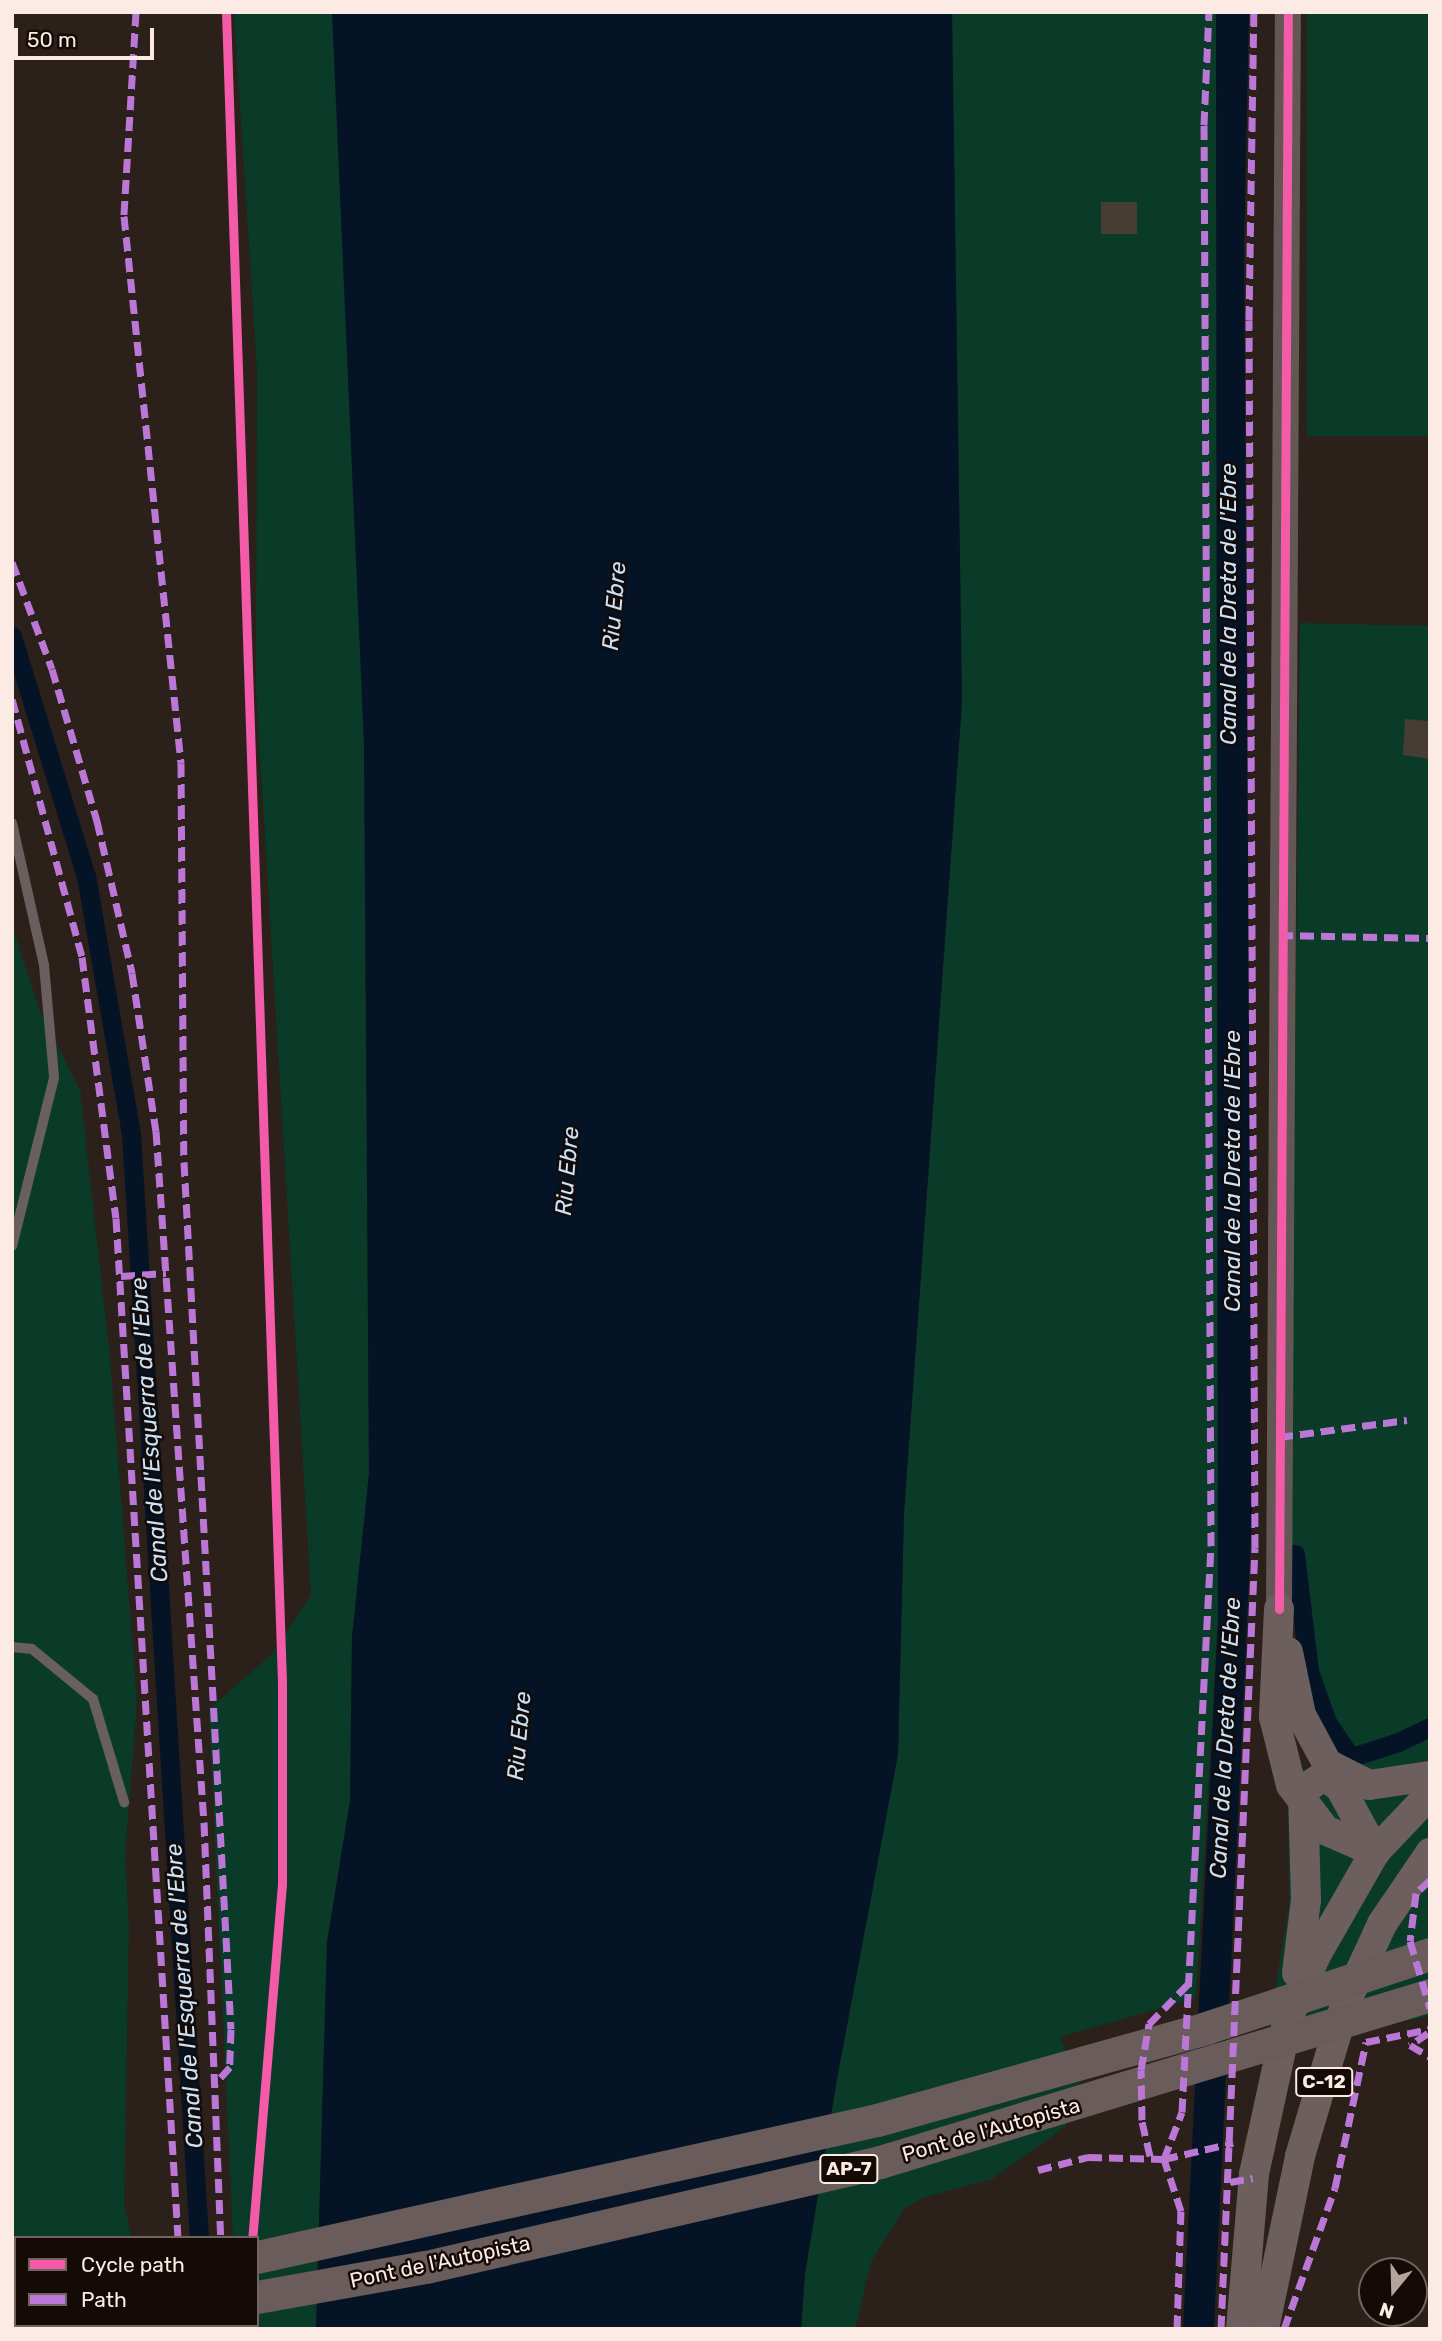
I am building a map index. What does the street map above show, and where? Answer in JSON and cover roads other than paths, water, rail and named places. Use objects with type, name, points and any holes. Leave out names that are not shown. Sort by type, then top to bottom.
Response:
[{"type":"highway","name":"Pont de l'Autopista","points":[[259,2257],[877,2120],[1206,2028],[1430,1954]]},
{"type":"highway","name":"Pont de l'Autopista","points":[[259,2298],[426,2267],[880,2162],[1430,1995]]},
{"type":"main road","points":[[1279,1609],[1301,1715],[1344,1790],[1375,1852]]},
{"type":"main road","points":[[1279,1609],[1274,1717],[1285,1767],[1302,1802],[1334,1837],[1375,1852]]},
{"type":"main road","points":[[1321,1753],[1336,1771],[1369,1785],[1430,1776]]},
{"type":"main road","points":[[1288,2018],[1306,1900],[1303,1790],[1320,1777],[1334,1779],[1344,1790]]},
{"type":"main road","name":"C-12","points":[[1241,2329],[1254,2174],[1288,2018],[1316,1955],[1375,1852],[1430,1794]]},
{"type":"main road","name":"C-12","points":[[1265,2329],[1300,2156],[1346,2002],[1382,1924],[1430,1853]]},
{"type":"street","points":[[1279,1609],[1289,12]]},
{"type":"lane","points":[[12,823],[24,858],[44,965],[54,1078],[12,1246]]},
{"type":"lane","points":[[12,1647],[32,1649],[93,1699],[124,1802]]},
{"type":"water","name":"Riu Ebre","points":[[332,12],[952,12],[962,701],[904,1513],[898,1754],[837,2079],[805,2274],[801,2329],[316,2329],[327,1942],[350,1801],[352,1637],[369,1474],[364,744]]},
{"type":"water","name":"Canal de la Dreta de l'Ebre","points":[[1216,12],[1249,12],[1244,245],[1252,1515],[1214,2329],[1183,2329],[1218,1618]]},
{"type":"waterway","name":"Canal de l'Esquerra de l'Ebre","points":[[12,636],[86,876],[131,1133],[199,2236]]},
{"type":"waterway","points":[[1295,1554],[1309,1671],[1327,1722],[1348,1753],[1355,1756],[1398,1742],[1430,1727]]}]
